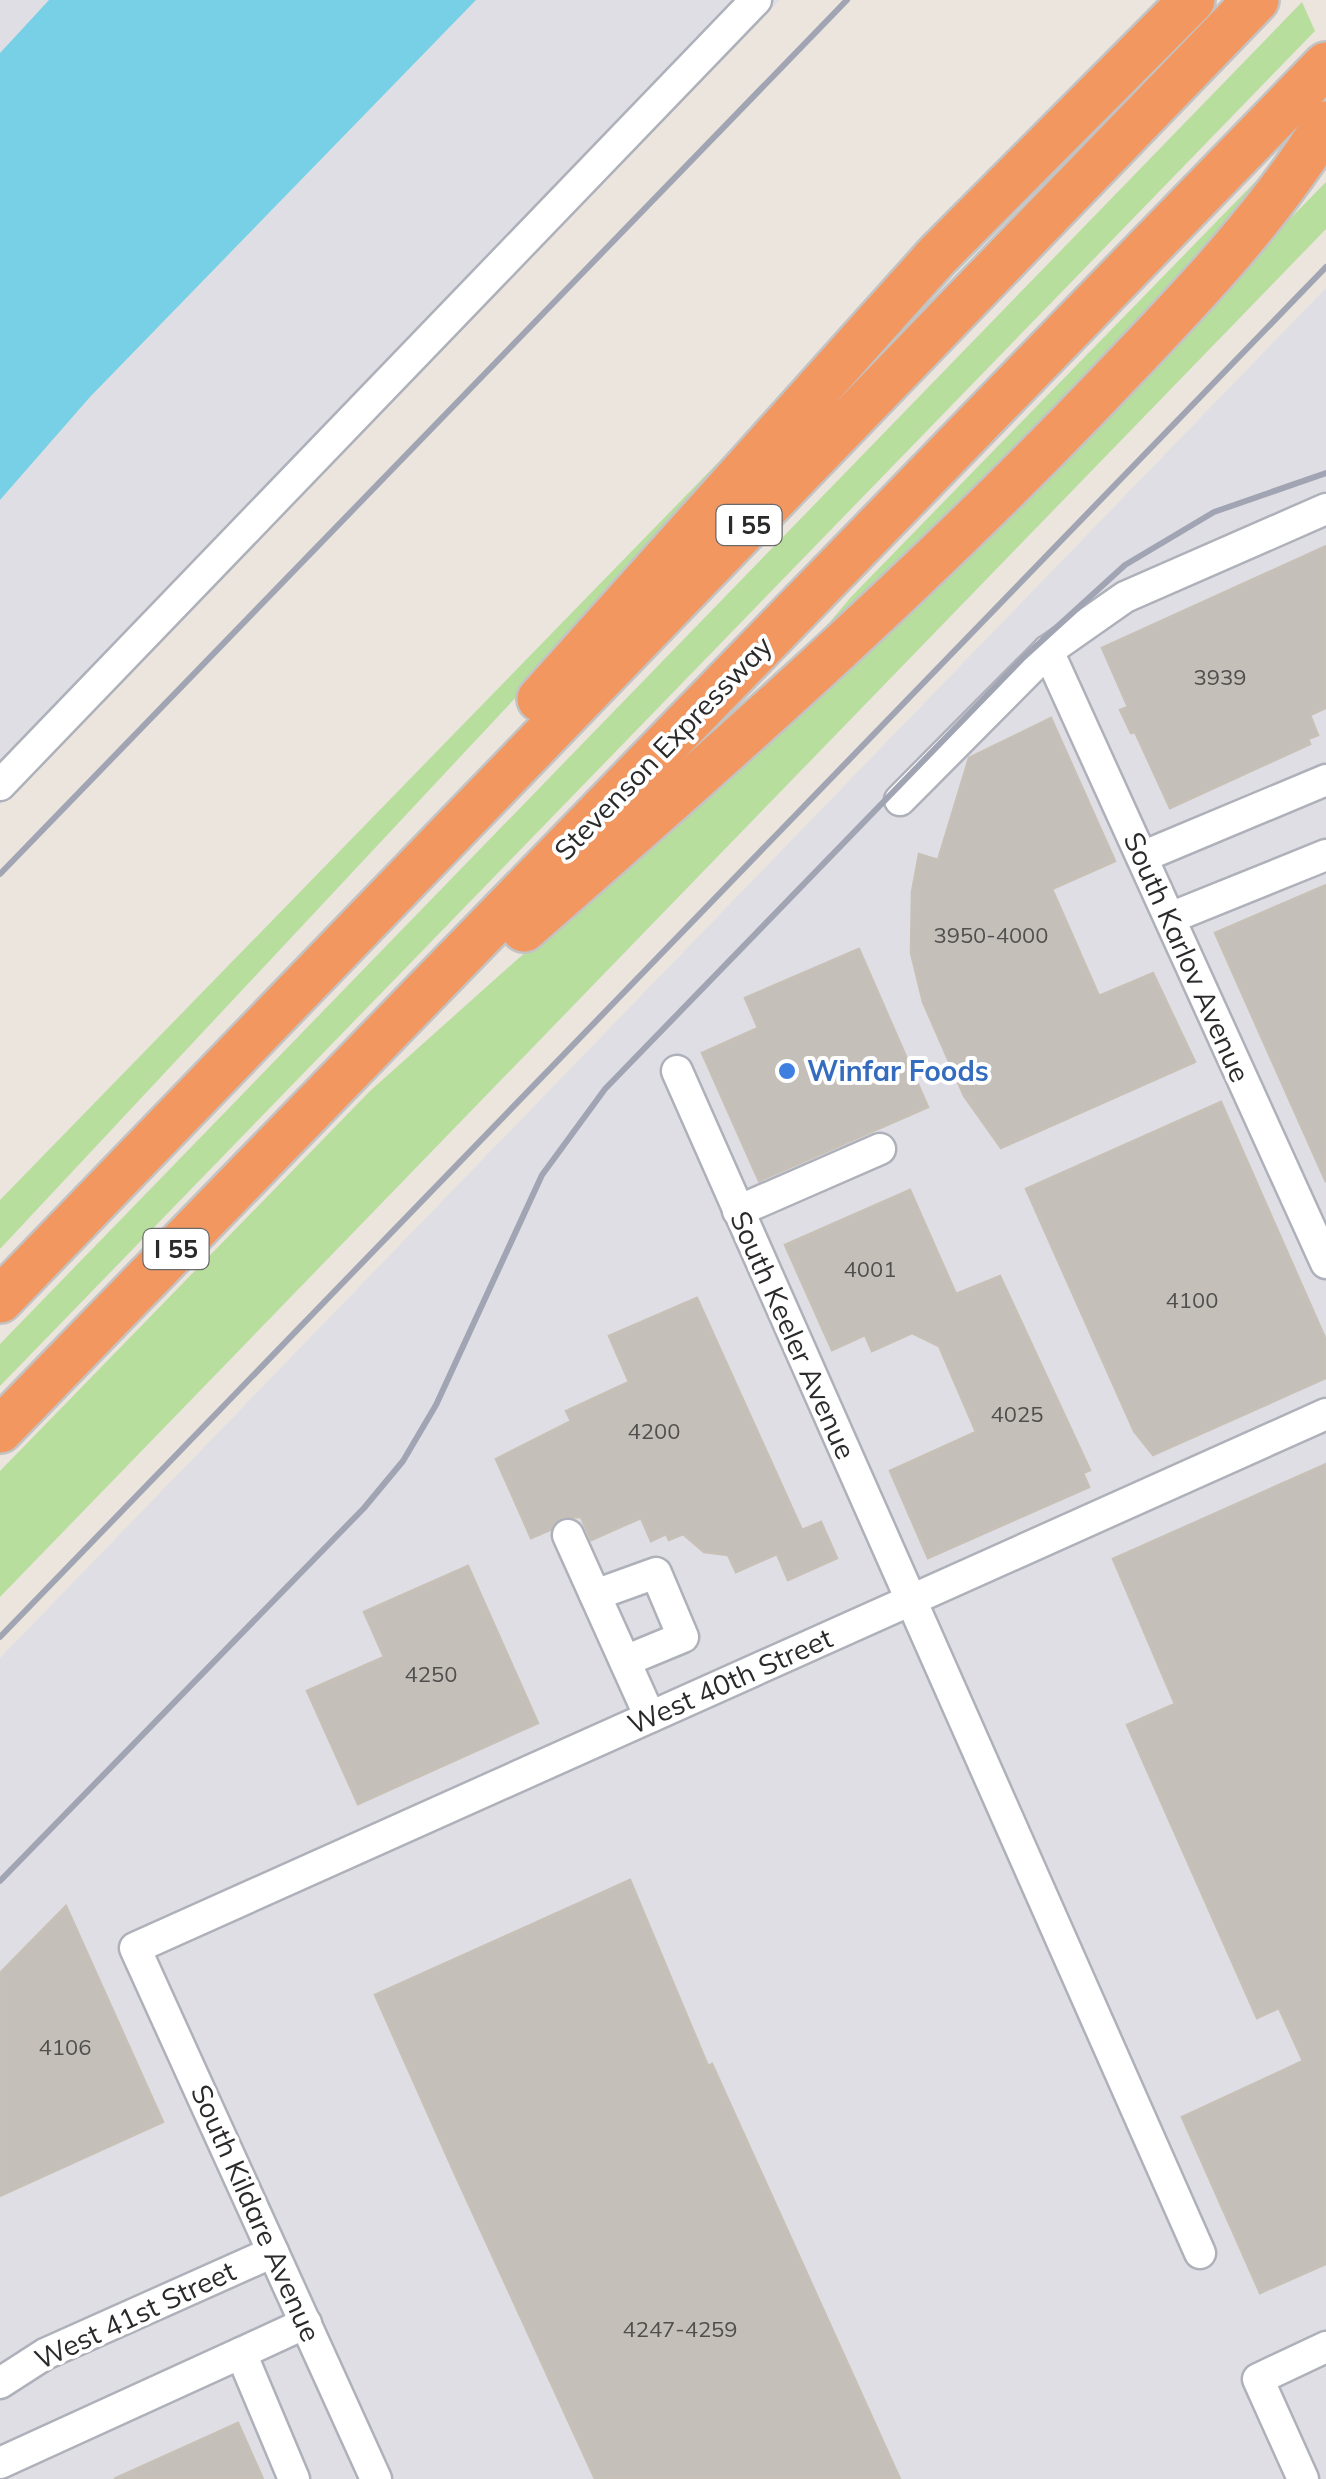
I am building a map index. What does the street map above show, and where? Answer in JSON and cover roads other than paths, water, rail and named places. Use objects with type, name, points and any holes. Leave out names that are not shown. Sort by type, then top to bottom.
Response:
[{"type":"highway","points":[[241,1051],[345,910],[972,223],[1192,0]]},
{"type":"highway","name":"I 55","points":[[0,1300],[1256,0]]},
{"type":"highway","name":"Stevenson Expressway","points":[[0,1430],[1326,65]]},
{"type":"highway","points":[[351,1068],[487,960],[694,781],[1014,480],[1236,250],[1326,124]]},
{"type":"highway","points":[[1160,330],[1326,168]]},
{"type":"street","points":[[0,785],[756,0]]},
{"type":"street","points":[[900,800],[1048,651],[1125,597],[1326,509]]},
{"type":"street","name":"South Karlov Avenue","points":[[1048,651],[1326,1263]]},
{"type":"street","points":[[1142,857],[1326,780]]},
{"type":"street","points":[[1170,918],[1326,856]]},
{"type":"street","name":"South Keeler Avenue","points":[[677,1071],[1200,2253]]},
{"type":"street","points":[[738,1211],[880,1149]]},
{"type":"street","name":"West 40th Street","points":[[135,1948],[1326,1414]]},
{"type":"street","points":[[568,1535],[650,1717]]},
{"type":"street","points":[[595,1595],[656,1573],[683,1638],[625,1661]]},
{"type":"street","name":"South Kildare Avenue","points":[[135,1948],[376,2479]]},
{"type":"street","name":"West 41st Street","points":[[0,2383],[45,2354],[273,2252]]},
{"type":"street","points":[[0,2463],[306,2323]]},
{"type":"street","points":[[1302,2479],[1258,2379],[1326,2347]]},
{"type":"street","points":[[241,2353],[294,2479]]},
{"type":"water","points":[[49,0],[476,0],[90,397],[0,500],[0,53]]},
{"type":"railway","points":[[0,874],[847,0]]},
{"type":"railway","points":[[0,1637],[1326,267]]},
{"type":"railway","points":[[0,1881],[364,1508],[403,1461],[436,1405],[542,1175],[605,1089],[1024,657],[1125,565],[1214,512],[1326,473]]},
{"type":"place","name":"Winfar Foods","points":[[787,1071]]}]
